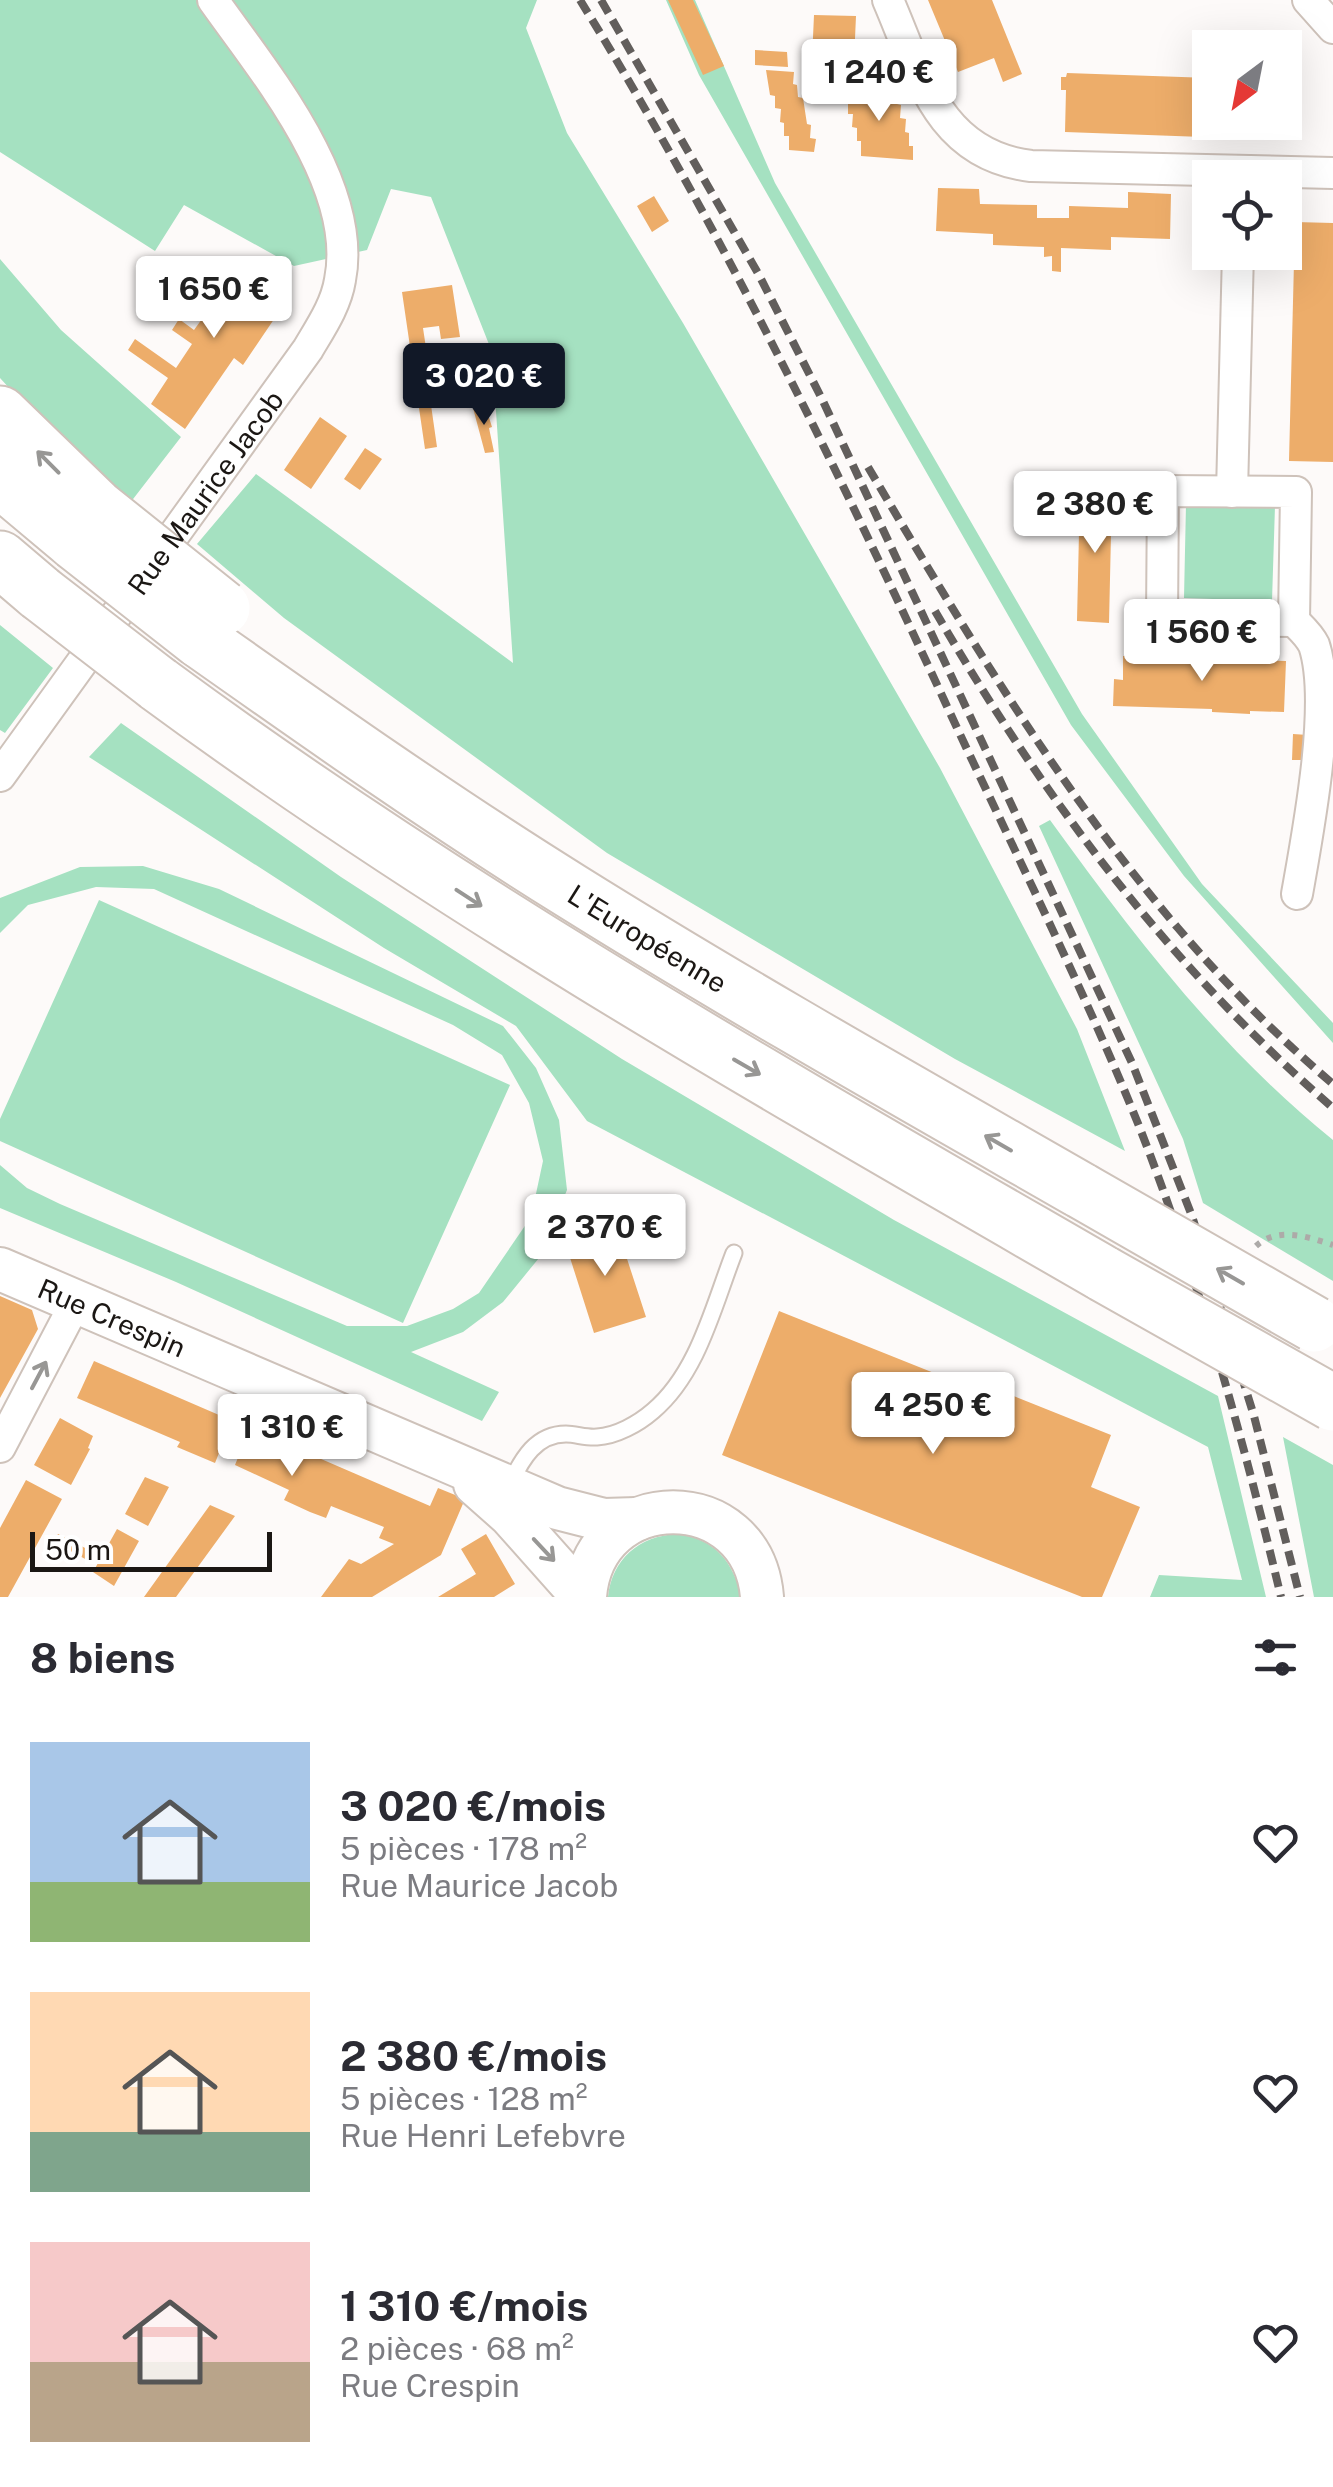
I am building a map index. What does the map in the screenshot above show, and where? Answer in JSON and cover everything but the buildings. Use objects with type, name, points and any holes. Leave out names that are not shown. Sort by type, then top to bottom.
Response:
[{"type":"highway","points":[[0,414],[86,525]]},
{"type":"highway","points":[[0,479],[86,525]]},
{"type":"highway","name":"L'Européenne","points":[[86,525],[211,624],[331,698],[449,813],[748,999],[1324,1330]]},
{"type":"highway","points":[[16,592],[152,693],[668,1022],[1333,1403]]},
{"type":"main road","name":"Rue Crespin","points":[[0,1269],[446,1463],[574,1514],[604,1520],[636,1520],[674,1512],[710,1519],[740,1542],[769,1590]]},
{"type":"main road","name":"Rue Crespin","points":[[446,1463],[510,1515],[584,1597]]},
{"type":"main road","points":[[584,1597],[599,1551],[618,1530],[636,1520]]},
{"type":"street","name":"Rue Maurice Jacob","points":[[0,776],[308,348],[335,300],[341,276],[337,217],[315,152],[213,0]]},
{"type":"street","points":[[888,0],[939,112],[950,127],[979,151],[996,160],[1032,166],[1192,173]]},
{"type":"street","points":[[1308,0],[1333,28]]},
{"type":"street","points":[[1302,174],[1333,173]]},
{"type":"street","points":[[1232,492],[1238,270]]},
{"type":"street","points":[[1294,621],[1296,492],[1163,490],[1162,620],[1294,621],[1309,635],[1316,649],[1322,693],[1318,784],[1296,894]]},
{"type":"street","points":[[0,1447],[76,1302]]},
{"type":"lane","points":[[509,1486],[521,1461],[538,1442],[559,1434],[611,1434],[650,1414],[666,1399],[691,1364],[734,1253]]},
{"type":"green space","points":[[0,0],[537,0],[526,28],[567,133],[683,323],[940,768],[1077,1029],[1125,1151],[955,1059],[607,853],[284,618],[197,544],[256,474],[513,663],[492,352],[431,197],[391,189],[367,250],[294,266],[184,205],[155,251],[0,152]]},
{"type":"green space","points":[[666,0],[695,0],[775,183],[1082,714],[1202,884],[1333,1023],[1333,1043],[1184,876],[1071,725],[699,75]]},
{"type":"green space","points":[[0,259],[61,330],[181,437],[130,503],[32,413],[0,378]]},
{"type":"green space","points":[[1186,504],[1275,506],[1272,601],[1184,598]]},
{"type":"green space","points":[[0,625],[53,668],[5,733],[0,730]]},
{"type":"green space","points":[[121,723],[341,877],[622,1059],[894,1220],[1218,1396],[1266,1597],[1150,1597],[1159,1575],[1242,1580],[1208,1447],[587,1121],[516,1026],[384,948],[89,757]]},
{"type":"green space","points":[[1050,820],[1147,948],[1216,1029],[1333,1140],[1333,1281],[1203,1203],[1183,1139],[1039,826]]},
{"type":"green space","points":[[143,866],[219,889],[503,1026],[536,1068],[559,1120],[567,1190],[539,1258],[503,1302],[463,1332],[411,1352],[499,1392],[482,1421],[176,1282],[0,1208],[0,1165],[27,1188],[60,1204],[347,1326],[407,1326],[453,1309],[479,1293],[531,1217],[543,1161],[529,1103],[502,1055],[453,1025],[154,889],[96,887],[28,905],[0,933],[0,898],[80,867]]},
{"type":"green space","points":[[99,900],[510,1085],[403,1323],[0,1141],[0,1119]]},
{"type":"green space","points":[[1283,1437],[1333,1465],[1333,1597],[1314,1597]]},
{"type":"green space","points":[[677,1534],[702,1541],[720,1554],[742,1597],[608,1597],[615,1571],[630,1552],[651,1539]]},
{"type":"railway","points":[[580,0],[680,171],[773,345],[861,523],[1093,1019],[1139,1126],[1200,1300],[1281,1597]]},
{"type":"railway","points":[[601,0],[759,275],[822,399],[1132,1063],[1192,1216],[1254,1416],[1300,1597]]},
{"type":"railway","points":[[868,467],[1020,715],[1133,873],[1195,948],[1261,1018],[1333,1084]]},
{"type":"railway","points":[[935,611],[1020,748],[1113,876],[1216,996],[1333,1108]]}]
